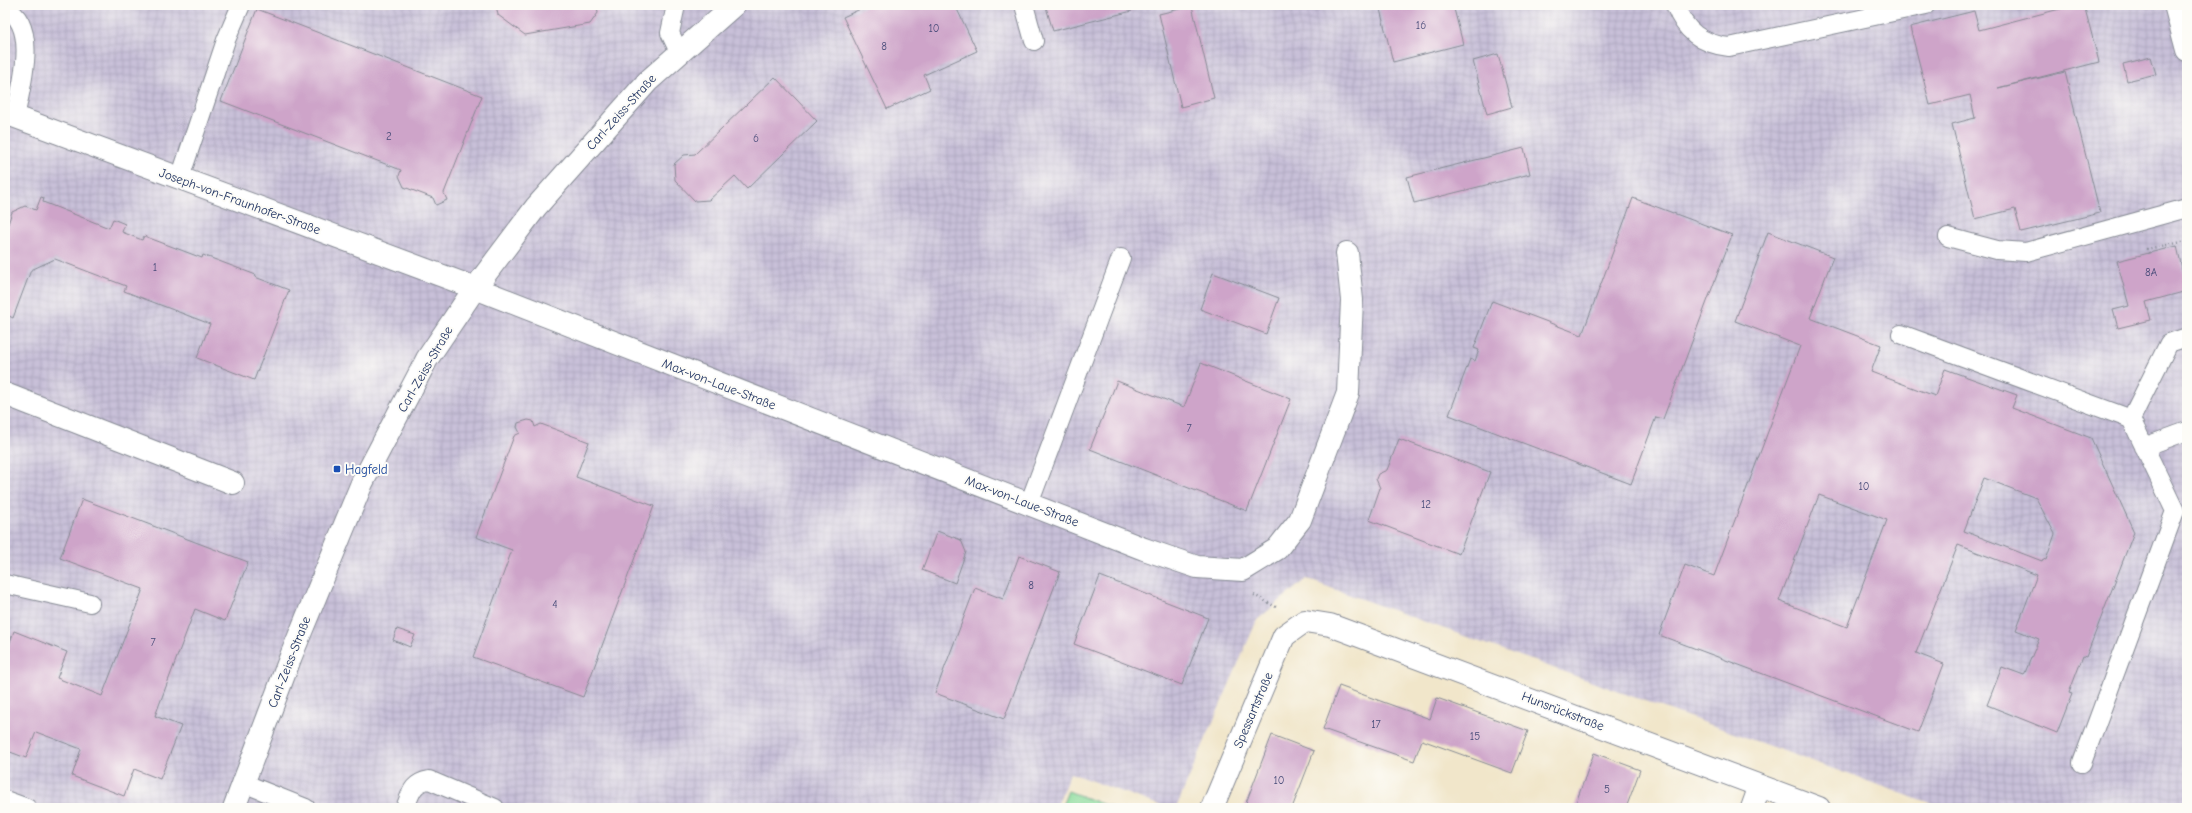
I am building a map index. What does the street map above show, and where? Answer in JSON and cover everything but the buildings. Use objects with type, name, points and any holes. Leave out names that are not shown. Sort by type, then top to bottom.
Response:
[{"type":"street","name":"Carl-Zeiss-Straße","points":[[234,808],[327,566],[362,483],[427,359],[475,288],[536,207],[648,81],[679,52],[734,5]]},
{"type":"street","points":[[2175,5],[2187,50]]},
{"type":"street","name":"Joseph-von-Fraunhofer-Straße","points":[[10,115],[475,288]]},
{"type":"street","name":"Max-von-Laue-Straße","points":[[475,288],[1144,549],[1198,567],[1243,570],[1277,550],[1300,520],[1348,393],[1352,300],[1347,254]]},
{"type":"street","points":[[5,394],[233,483]]},
{"type":"street","name":"Hunsrückstraße","points":[[1305,621],[1330,625],[1345,630],[1819,808]]},
{"type":"street","name":"Spessartstraße","points":[[1212,808],[1284,636],[1305,621]]},
{"type":"street","points":[[1752,808],[1760,786]]},
{"type":"lane","points":[[180,178],[226,40],[240,5]]},
{"type":"lane","points":[[676,5],[670,33],[679,52]]},
{"type":"lane","points":[[1024,5],[1034,41]]},
{"type":"lane","points":[[1674,5],[1680,18],[1689,30],[1714,45],[1729,47],[1926,5]]},
{"type":"lane","points":[[5,8],[21,23],[26,44],[24,73],[10,115]]},
{"type":"lane","points":[[1948,237],[1997,250],[2026,252],[2187,208]]},
{"type":"lane","points":[[1029,504],[1121,258]]},
{"type":"lane","points":[[1901,334],[2131,419],[2175,512],[2082,764]]},
{"type":"lane","points":[[2131,419],[2169,343],[2187,337]]},
{"type":"lane","points":[[2144,447],[2187,431]]},
{"type":"lane","points":[[5,584],[90,603]]},
{"type":"lane","points":[[405,808],[414,788],[419,782],[429,780],[495,808]]},
{"type":"lane","points":[[243,783],[300,807]]},
{"type":"lane","points":[[5,800],[27,808]]},
{"type":"path","points":[[2149,253],[2147,249],[2187,241]]},
{"type":"shaded area","points":[[5,5],[2187,5],[2187,808],[1942,808],[1306,579],[1257,620],[1176,808],[1167,808],[1070,773],[1056,808],[5,808]]},
{"type":"green space","points":[[1068,791],[1113,808],[1061,808]]},
{"type":"place","name":"Hagfeld","points":[[337,469]]}]
